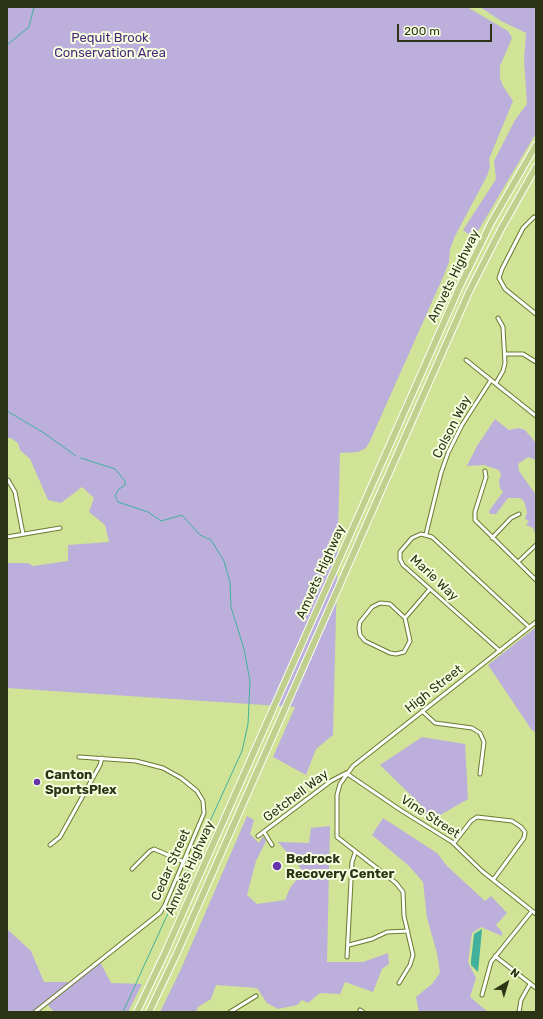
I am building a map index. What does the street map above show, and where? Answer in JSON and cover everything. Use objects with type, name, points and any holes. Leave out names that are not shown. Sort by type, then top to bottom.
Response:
[{"type":"highway","name":"Amvets Highway","points":[[137,1012],[167,948],[457,292],[491,223],[536,145]]},
{"type":"highway","name":"Amvets Highway","points":[[150,1012],[467,298],[501,229],[536,167]]},
{"type":"street","points":[[534,217],[524,228],[499,278],[505,289],[536,314]]},
{"type":"street","points":[[496,383],[504,367],[503,329],[498,318]]},
{"type":"street","points":[[504,354],[522,354],[536,362]]},
{"type":"street","points":[[466,360],[536,416]]},
{"type":"street","name":"Colson Way","points":[[426,534],[441,473],[449,450],[480,395],[491,380]]},
{"type":"street","points":[[485,471],[485,479],[474,518],[477,523],[536,580]]},
{"type":"street","points":[[8,480],[15,492],[23,534]]},
{"type":"street","points":[[492,538],[511,518],[519,514]]},
{"type":"street","points":[[7,537],[60,528]]},
{"type":"street","name":"Marie Way","points":[[426,534],[420,534],[413,537],[402,547],[399,555],[402,565],[500,651]]},
{"type":"street","points":[[426,534],[434,539],[529,627]]},
{"type":"street","points":[[518,562],[536,545]]},
{"type":"street","points":[[405,618],[430,590]]},
{"type":"street","points":[[380,603],[390,604],[405,618],[410,641],[407,649],[400,654],[392,654],[365,642],[359,632],[360,622],[372,607],[380,603]]},
{"type":"street","name":"High Street","points":[[346,773],[352,766],[536,622]]},
{"type":"street","points":[[422,711],[435,723],[472,728],[480,733],[484,742],[480,774]]},
{"type":"street","points":[[50,845],[56,842],[62,835],[100,766],[102,758],[79,757]]},
{"type":"street","name":"Cedar Street","points":[[34,1012],[160,914],[205,811],[202,799],[197,791],[173,773],[143,762],[102,758]]},
{"type":"street","points":[[346,773],[340,784],[338,792],[336,833],[339,840],[401,888],[404,894],[404,916],[412,950],[412,957],[399,983]]},
{"type":"street","name":"Getchell Way","points":[[258,836],[331,781],[346,773]]},
{"type":"street","name":"Vine Street","points":[[346,773],[406,814],[454,843],[493,880],[536,914]]},
{"type":"street","points":[[454,843],[471,821],[477,817],[512,821],[521,827],[525,832],[524,838],[493,880]]},
{"type":"street","points":[[264,832],[272,845]]},
{"type":"street","points":[[132,869],[154,849],[184,862]]},
{"type":"street","points":[[347,957],[352,862],[355,853]]},
{"type":"street","points":[[482,995],[489,968],[495,956],[532,911]]},
{"type":"street","points":[[348,944],[372,939],[387,932],[408,931]]},
{"type":"street","points":[[495,956],[536,988]]},
{"type":"street","points":[[519,1012],[521,1000],[530,984]]},
{"type":"street","points":[[230,1012],[256,996]]},
{"type":"green space","name":"Pequit Brook Conservation Area","points":[[7,7],[467,7],[508,31],[512,38],[500,66],[500,78],[503,86],[513,101],[489,159],[490,167],[487,176],[455,236],[450,249],[449,262],[444,275],[370,441],[366,448],[358,452],[340,453],[333,735],[316,749],[306,775],[273,757],[295,707],[7,688],[7,563],[28,563],[33,566],[68,561],[68,545],[109,542],[105,525],[89,512],[94,498],[82,487],[61,503],[48,500],[30,459],[20,450],[18,443],[11,438],[7,438]]},
{"type":"green space","points":[[480,7],[536,7],[536,133],[474,238],[463,230],[496,179],[494,161],[515,120],[527,104],[524,60],[526,33],[501,21]]},
{"type":"green space","points":[[495,419],[509,430],[519,428],[525,430],[536,443],[536,460],[528,457],[518,464],[519,471],[536,495],[536,536],[533,528],[526,525],[529,521],[525,519],[527,512],[524,501],[520,498],[508,498],[496,514],[490,514],[489,511],[503,492],[500,488],[499,481],[501,475],[499,470],[484,465],[467,466],[477,446]]},
{"type":"green space","points":[[536,627],[536,733],[531,729],[488,665]]},
{"type":"green space","points":[[422,737],[465,744],[468,799],[435,818],[431,823],[425,818],[426,810],[380,765]]},
{"type":"green space","points":[[247,816],[254,820],[250,834],[259,843],[263,836],[266,841],[256,861],[247,895],[257,904],[285,900],[290,888],[303,871],[278,842],[309,843],[311,828],[330,826],[327,962],[363,962],[388,953],[389,964],[382,969],[373,992],[345,982],[340,994],[320,993],[308,1003],[302,1000],[297,1005],[278,1009],[267,1003],[257,988],[216,985],[211,999],[198,1007],[196,1012],[160,1012],[181,969]]},
{"type":"green space","points":[[383,818],[437,853],[447,866],[485,901],[491,896],[507,913],[496,925],[502,932],[502,936],[481,927],[472,933],[468,962],[476,978],[470,997],[488,1012],[419,1012],[416,997],[432,984],[440,973],[437,953],[427,918],[423,882],[409,866],[372,835]]},
{"type":"green space","points":[[7,929],[31,951],[44,982],[74,982],[100,962],[111,983],[142,984],[128,1012],[54,1012],[46,1003],[35,1012],[7,1011]]},
{"type":"water","points":[[482,929],[478,972],[471,965],[471,961],[474,934]]},
{"type":"waterway","points":[[7,45],[29,27],[34,7]]},
{"type":"waterway","points":[[7,411],[44,433],[76,456]]},
{"type":"waterway","points":[[81,458],[115,469],[125,481],[125,485],[118,490],[115,496],[118,502],[148,512],[161,521],[182,515],[200,535],[211,540],[224,561],[230,582],[231,607],[244,649],[250,681],[248,724],[242,751],[123,1012]]},
{"type":"place","name":"Canton SportsPlex","points":[[37,782]]},
{"type":"place","name":"Bedrock Recovery Center","points":[[277,866]]}]
